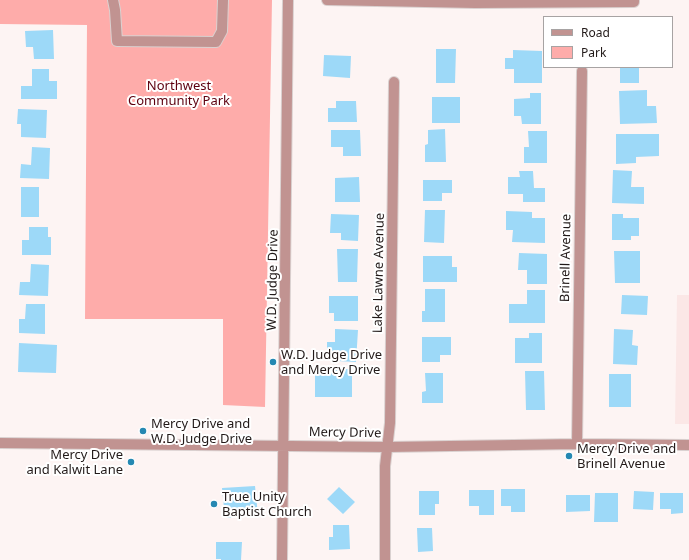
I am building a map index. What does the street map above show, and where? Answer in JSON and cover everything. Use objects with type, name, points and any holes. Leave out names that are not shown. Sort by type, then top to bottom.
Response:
[{"type":"street","points":[[113,0],[117,41],[216,42],[222,31],[223,0]]},
{"type":"street","name":"W.D. Judge Drive","points":[[282,560],[288,0]]},
{"type":"street","points":[[327,0],[634,2],[634,0]]},
{"type":"street","name":"Brinell Avenue","points":[[577,444],[582,71]]},
{"type":"street","name":"Lake Lawne Avenue","points":[[385,560],[385,466],[390,424],[394,82]]},
{"type":"street","name":"Mercy Drive","points":[[0,443],[387,447],[577,444],[689,445]]},
{"type":"shaded area","points":[[677,295],[689,295],[689,424],[675,424]]},
{"type":"green space","name":"Northwest Community Park","points":[[0,0],[272,0],[265,407],[223,405],[223,319],[85,319],[87,25],[0,24]]},
{"type":"building","points":[[53,30],[54,59],[34,59],[33,47],[26,47],[25,31]]},
{"type":"building","points":[[436,49],[456,49],[455,83],[436,83]]},
{"type":"building","points":[[513,50],[542,51],[542,83],[514,83],[514,69],[505,69],[505,58],[513,58]]},
{"type":"building","points":[[324,55],[351,56],[350,78],[323,76]]},
{"type":"building","points":[[620,68],[639,68],[639,83],[620,83]]},
{"type":"building","points":[[32,69],[49,69],[49,81],[57,81],[57,99],[21,99],[21,86],[32,86]]},
{"type":"building","points":[[647,90],[647,106],[656,106],[657,123],[620,124],[619,91]]},
{"type":"building","points":[[530,93],[541,93],[541,124],[522,124],[521,116],[514,116],[514,99],[530,98]]},
{"type":"building","points":[[432,97],[460,97],[460,123],[432,123]]},
{"type":"building","points":[[336,101],[356,101],[357,122],[328,122],[328,108],[336,108]]},
{"type":"building","points":[[18,109],[47,110],[46,138],[21,137],[21,124],[17,124]]},
{"type":"building","points":[[445,129],[446,162],[425,162],[425,145],[428,144],[428,130]]},
{"type":"building","points":[[331,130],[360,130],[361,156],[343,156],[343,147],[331,147]]},
{"type":"building","points":[[528,131],[547,131],[547,163],[524,163],[524,147],[529,147]]},
{"type":"building","points":[[616,134],[659,134],[659,156],[636,157],[636,163],[616,164]]},
{"type":"building","points":[[32,147],[50,148],[49,179],[20,178],[21,164],[31,165]]},
{"type":"building","points":[[613,170],[632,171],[631,187],[644,187],[644,204],[612,203]]},
{"type":"building","points":[[519,171],[533,171],[534,188],[545,188],[545,202],[523,202],[523,194],[508,194],[508,177],[520,177]]},
{"type":"building","points":[[359,177],[360,202],[335,202],[335,178]]},
{"type":"building","points":[[423,180],[452,180],[452,193],[442,193],[442,201],[423,201]]},
{"type":"building","points":[[21,187],[39,187],[39,217],[21,217]]},
{"type":"building","points":[[425,210],[445,210],[444,243],[424,242]]},
{"type":"building","points":[[506,211],[532,212],[532,218],[545,218],[545,243],[512,242],[513,230],[506,230]]},
{"type":"building","points":[[331,214],[359,215],[358,241],[341,240],[341,233],[330,233]]},
{"type":"building","points":[[612,214],[623,214],[623,218],[639,218],[639,236],[631,236],[631,240],[612,240]]},
{"type":"building","points":[[29,227],[48,227],[48,237],[51,237],[51,255],[22,255],[22,240],[29,240]]},
{"type":"building","points":[[337,249],[358,249],[357,282],[338,282]]},
{"type":"building","points":[[614,251],[640,251],[640,283],[615,283]]},
{"type":"building","points":[[519,253],[547,254],[547,284],[527,284],[527,270],[518,270]]},
{"type":"building","points":[[423,256],[452,256],[452,267],[457,267],[457,282],[423,282]]},
{"type":"building","points":[[31,264],[49,265],[48,296],[19,295],[20,282],[30,282]]},
{"type":"building","points":[[425,289],[445,289],[445,322],[422,322],[422,311],[425,311]]},
{"type":"building","points":[[527,290],[545,290],[545,323],[509,323],[509,304],[527,304]]},
{"type":"building","points":[[622,295],[648,296],[647,315],[621,314]]},
{"type":"building","points":[[329,296],[358,296],[358,321],[334,321],[334,313],[329,313]]},
{"type":"building","points":[[26,304],[45,304],[45,334],[19,333],[19,319],[25,319]]},
{"type":"building","points":[[335,329],[358,330],[356,362],[337,361],[337,352],[327,352],[327,342],[335,342]]},
{"type":"building","points":[[614,329],[633,330],[632,345],[638,346],[637,365],[613,364]]},
{"type":"building","points":[[529,333],[542,333],[542,363],[515,363],[515,338],[529,338]]},
{"type":"building","points":[[422,337],[451,337],[451,355],[440,355],[440,362],[422,362]]},
{"type":"building","points":[[19,343],[57,345],[56,373],[18,372]]},
{"type":"building","points":[[315,369],[352,369],[352,397],[315,397]]},
{"type":"building","points":[[525,371],[544,371],[545,410],[526,410]]},
{"type":"building","points":[[425,373],[443,373],[443,403],[422,403],[422,392],[426,391]]},
{"type":"building","points":[[609,374],[631,374],[631,407],[609,407]]},
{"type":"building","points":[[255,486],[258,515],[225,518],[222,488]]},
{"type":"building","points":[[339,487],[355,502],[343,514],[327,499]]},
{"type":"building","points":[[501,489],[525,489],[525,512],[511,512],[511,506],[501,506]]},
{"type":"building","points":[[469,490],[494,490],[494,515],[479,515],[479,506],[469,506]]},
{"type":"building","points":[[419,491],[439,491],[439,504],[435,504],[435,515],[419,515]]},
{"type":"building","points":[[634,491],[654,492],[653,510],[633,509]]},
{"type":"building","points":[[595,493],[618,493],[618,522],[594,522]]},
{"type":"building","points":[[660,493],[683,493],[683,513],[671,514],[671,509],[660,509]]},
{"type":"building","points":[[566,495],[590,495],[590,511],[566,512]]},
{"type":"building","points":[[333,525],[349,525],[350,549],[329,550],[329,537],[333,537]]},
{"type":"building","points":[[417,528],[432,528],[433,551],[418,552]]},
{"type":"building","points":[[216,542],[242,542],[241,560],[216,559]]},
{"type":"place","name":"W.D. Judge Drive and Mercy Drive","points":[[273,362]]},
{"type":"place","name":"Mercy Drive and W.D. Judge Drive","points":[[143,431]]},
{"type":"place","name":"Mercy Drive and Brinell Avenue","points":[[569,456]]},
{"type":"place","name":"Mercy Drive and Kalwit Lane","points":[[131,462]]},
{"type":"place","name":"True Unity Baptist Church","points":[[214,504]]}]
